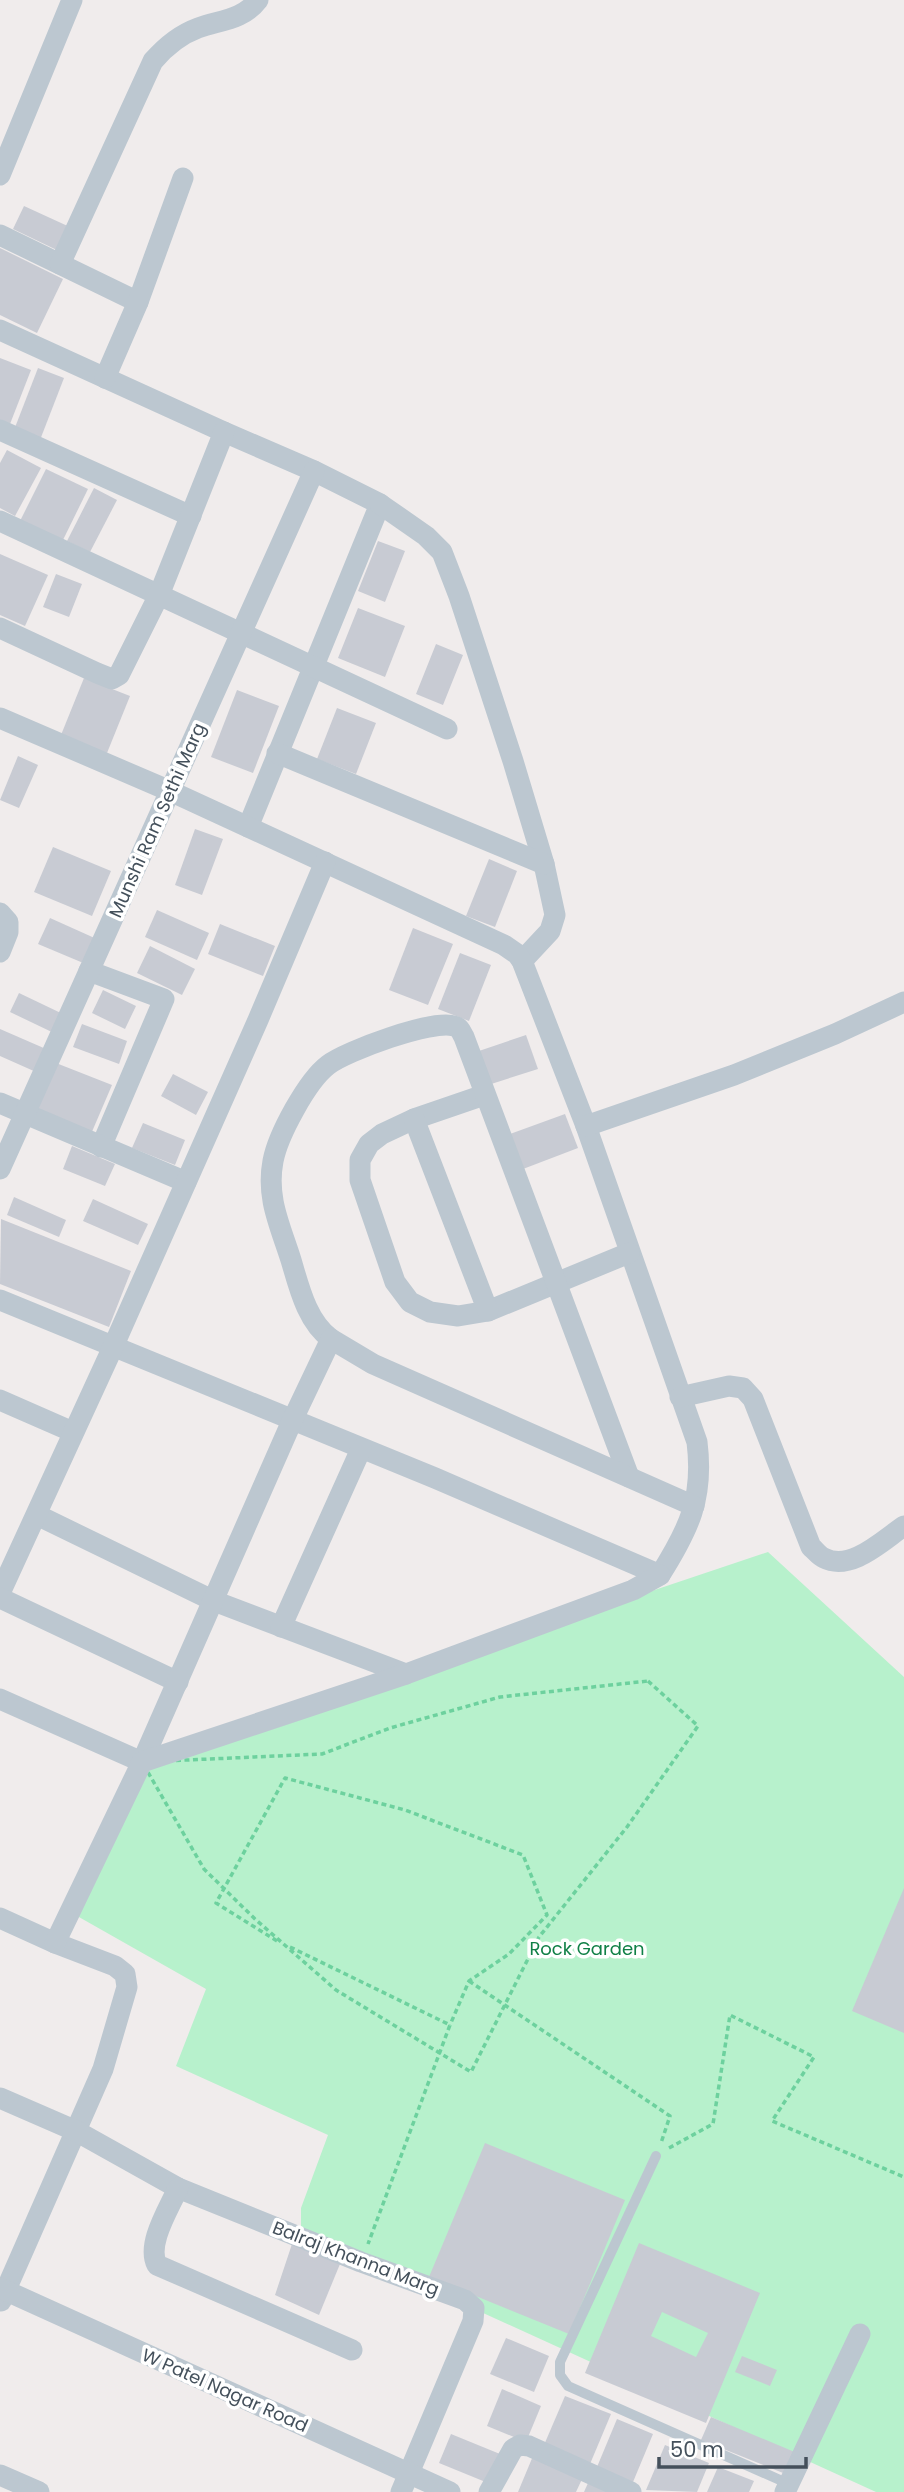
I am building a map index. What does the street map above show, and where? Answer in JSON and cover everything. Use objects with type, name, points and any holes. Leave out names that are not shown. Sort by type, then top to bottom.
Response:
[{"type":"street","points":[[0,175],[72,0]]},
{"type":"street","points":[[60,264],[153,61],[176,38],[244,13],[258,0]]},
{"type":"street","points":[[106,378],[138,302],[183,178]]},
{"type":"street","points":[[0,235],[138,302]]},
{"type":"street","points":[[0,330],[314,471],[380,504],[426,536],[442,552],[459,596],[544,864],[555,915],[554,924],[522,961]]},
{"type":"street","points":[[0,430],[191,516]]},
{"type":"street","points":[[0,628],[112,678],[119,675],[159,595],[224,432]]},
{"type":"street","name":"Munshi Ram Sethi Marg","points":[[0,1169],[314,471]]},
{"type":"street","points":[[248,827],[380,504]]},
{"type":"street","points":[[0,521],[447,729]]},
{"type":"street","points":[[0,718],[326,862],[504,945],[517,954],[586,1126],[697,1442],[699,1486],[680,1544],[660,1575],[633,1590],[406,1674],[142,1762],[0,1699]]},
{"type":"street","points":[[277,753],[544,864]]},
{"type":"street","points":[[178,1682],[0,1595],[113,1347],[326,862]]},
{"type":"street","points":[[0,913],[8,922],[8,932],[0,952]]},
{"type":"street","points":[[89,971],[164,999],[101,1147]]},
{"type":"street","points":[[586,1126],[734,1075],[835,1034],[904,1002]]},
{"type":"street","points":[[629,1477],[458,1028],[445,1025],[375,1042],[327,1066],[316,1077],[288,1122],[274,1156],[270,1196],[300,1291],[320,1331],[373,1364],[694,1506]]},
{"type":"street","points":[[484,1095],[382,1133],[369,1144],[360,1160],[360,1180],[395,1283],[410,1302],[430,1312],[458,1316],[488,1311],[629,1253]]},
{"type":"street","points":[[0,1103],[186,1182]]},
{"type":"street","points":[[414,1119],[488,1311]]},
{"type":"street","points":[[0,1300],[660,1575]]},
{"type":"street","points":[[55,1943],[142,1762],[292,1421],[331,1339]]},
{"type":"street","points":[[680,1397],[729,1386],[743,1388],[753,1399],[811,1547],[823,1558],[838,1562],[855,1559],[904,1527]]},
{"type":"street","points":[[0,1400],[73,1432]]},
{"type":"street","points":[[281,1627],[361,1449]]},
{"type":"street","points":[[37,1515],[214,1601],[406,1674]]},
{"type":"street","points":[[0,1917],[55,1943],[116,1966],[125,1974],[127,1987],[103,2069],[2,2293]]},
{"type":"street","name":"Balraj Khanna Marg","points":[[0,2098],[76,2131],[178,2188],[361,2262],[465,2300],[474,2308],[473,2321],[405,2483]]},
{"type":"street","points":[[178,2188],[153,2245],[153,2256],[158,2265],[352,2350]]},
{"type":"street","name":"W Patel Nagar Road","points":[[2,2293],[405,2483],[450,2492]]},
{"type":"street","points":[[787,2488],[860,2334]]},
{"type":"street","points":[[489,2492],[513,2449],[520,2445],[529,2445],[631,2492]]},
{"type":"street","points":[[0,2475],[38,2492]]},
{"type":"lane","points":[[656,2156],[560,2362],[560,2375],[568,2386],[787,2488]]},
{"type":"path","points":[[648,1681],[698,1726],[627,1827],[539,1937],[471,2072],[336,1990],[255,1919],[204,1869],[142,1762],[322,1754],[390,1728],[500,1698],[648,1681]]},
{"type":"path","points":[[361,2262],[469,1981],[509,1954],[547,1915],[523,1856],[405,1810],[285,1778],[216,1903],[278,1941],[450,2025]]},
{"type":"path","points":[[469,1981],[670,2116],[656,2156]]},
{"type":"path","points":[[656,2156],[713,2124],[730,2015],[814,2057],[772,2121],[904,2177]]},
{"type":"green space","name":"Rock Garden","points":[[768,1552],[904,1677],[904,2492],[876,2492],[301,2230],[301,2208],[328,2135],[176,2066],[206,1989],[63,1908],[142,1762]]},
{"type":"building","points":[[24,206],[72,228],[61,252],[13,229]]},
{"type":"building","points":[[0,248],[63,279],[37,333],[0,315]]},
{"type":"building","points":[[0,358],[31,370],[10,424],[0,420]]},
{"type":"building","points":[[38,368],[64,378],[40,440],[14,430]]},
{"type":"building","points":[[7,450],[41,468],[15,516],[0,508],[0,463]]},
{"type":"building","points":[[46,469],[88,489],[61,544],[19,523]]},
{"type":"building","points":[[94,488],[117,500],[90,552],[67,541]]},
{"type":"building","points":[[378,541],[405,551],[385,602],[358,591]]},
{"type":"building","points":[[0,554],[48,575],[25,626],[0,615]]},
{"type":"building","points":[[56,574],[82,584],[69,617],[43,607]]},
{"type":"building","points":[[358,608],[405,626],[385,677],[338,658]]},
{"type":"building","points":[[436,644],[463,655],[443,705],[416,694]]},
{"type":"building","points":[[84,678],[130,696],[107,753],[61,735]]},
{"type":"building","points":[[237,690],[279,706],[253,773],[211,757]]},
{"type":"building","points":[[337,708],[376,723],[356,774],[317,759]]},
{"type":"building","points":[[18,756],[38,765],[19,808],[0,800]]},
{"type":"building","points":[[195,829],[223,839],[202,895],[175,885]]},
{"type":"building","points":[[53,847],[111,871],[92,916],[34,892]]},
{"type":"building","points":[[489,859],[517,871],[495,927],[466,916]]},
{"type":"building","points":[[157,910],[209,933],[197,960],[145,937]]},
{"type":"building","points":[[50,918],[99,940],[88,965],[38,944]]},
{"type":"building","points":[[220,924],[275,946],[263,976],[208,954]]},
{"type":"building","points":[[413,928],[453,944],[428,1005],[389,990]]},
{"type":"building","points":[[150,946],[195,969],[182,995],[137,973]]},
{"type":"building","points":[[460,953],[491,965],[469,1021],[438,1009]]},
{"type":"building","points":[[103,990],[136,1006],[125,1029],[92,1013]]},
{"type":"building","points":[[19,993],[65,1015],[56,1034],[10,1012]]},
{"type":"building","points":[[82,1024],[127,1041],[119,1064],[73,1047]]},
{"type":"building","points":[[0,1029],[46,1049],[36,1072],[0,1056]]},
{"type":"building","points":[[526,1035],[538,1069],[485,1086],[473,1053]]},
{"type":"building","points":[[56,1063],[112,1085],[91,1134],[36,1111]]},
{"type":"building","points":[[173,1074],[208,1092],[196,1115],[161,1096]]},
{"type":"building","points":[[565,1114],[578,1148],[523,1169],[510,1134]]},
{"type":"building","points":[[143,1123],[185,1140],[175,1165],[132,1148]]},
{"type":"building","points":[[72,1146],[115,1164],[105,1186],[63,1169]]},
{"type":"building","points":[[14,1197],[66,1220],[59,1237],[7,1215]]},
{"type":"building","points":[[93,1199],[148,1224],[138,1245],[83,1221]]},
{"type":"building","points":[[1,1219],[131,1271],[109,1327],[0,1284]]},
{"type":"building","points":[[904,1888],[904,2033],[852,2011]]},
{"type":"building","points":[[485,2143],[625,2200],[569,2334],[429,2277]]},
{"type":"building","points":[[639,2243],[760,2293],[706,2423],[585,2373]],"holes":[[[662,2312],[708,2333],[696,2357],[651,2336]]]},
{"type":"building","points":[[292,2244],[340,2264],[319,2315],[275,2295]]},
{"type":"building","points":[[506,2338],[549,2356],[534,2392],[490,2374]]},
{"type":"building","points":[[742,2356],[777,2370],[770,2386],[735,2372]]},
{"type":"building","points":[[502,2389],[541,2406],[526,2442],[487,2426]]},
{"type":"building","points":[[565,2396],[611,2414],[590,2464],[544,2445]]},
{"type":"building","points":[[711,2417],[797,2453],[788,2475],[701,2440]]},
{"type":"building","points":[[617,2419],[653,2434],[633,2482],[597,2467]]},
{"type":"building","points":[[451,2434],[500,2454],[488,2483],[439,2463]]},
{"type":"building","points":[[665,2445],[709,2463],[697,2492],[646,2490]]},
{"type":"building","points":[[533,2456],[583,2477],[576,2492],[518,2492]]},
{"type":"building","points":[[718,2467],[754,2481],[749,2492],[707,2492]]},
{"type":"building","points":[[588,2483],[608,2492],[584,2492]]}]
